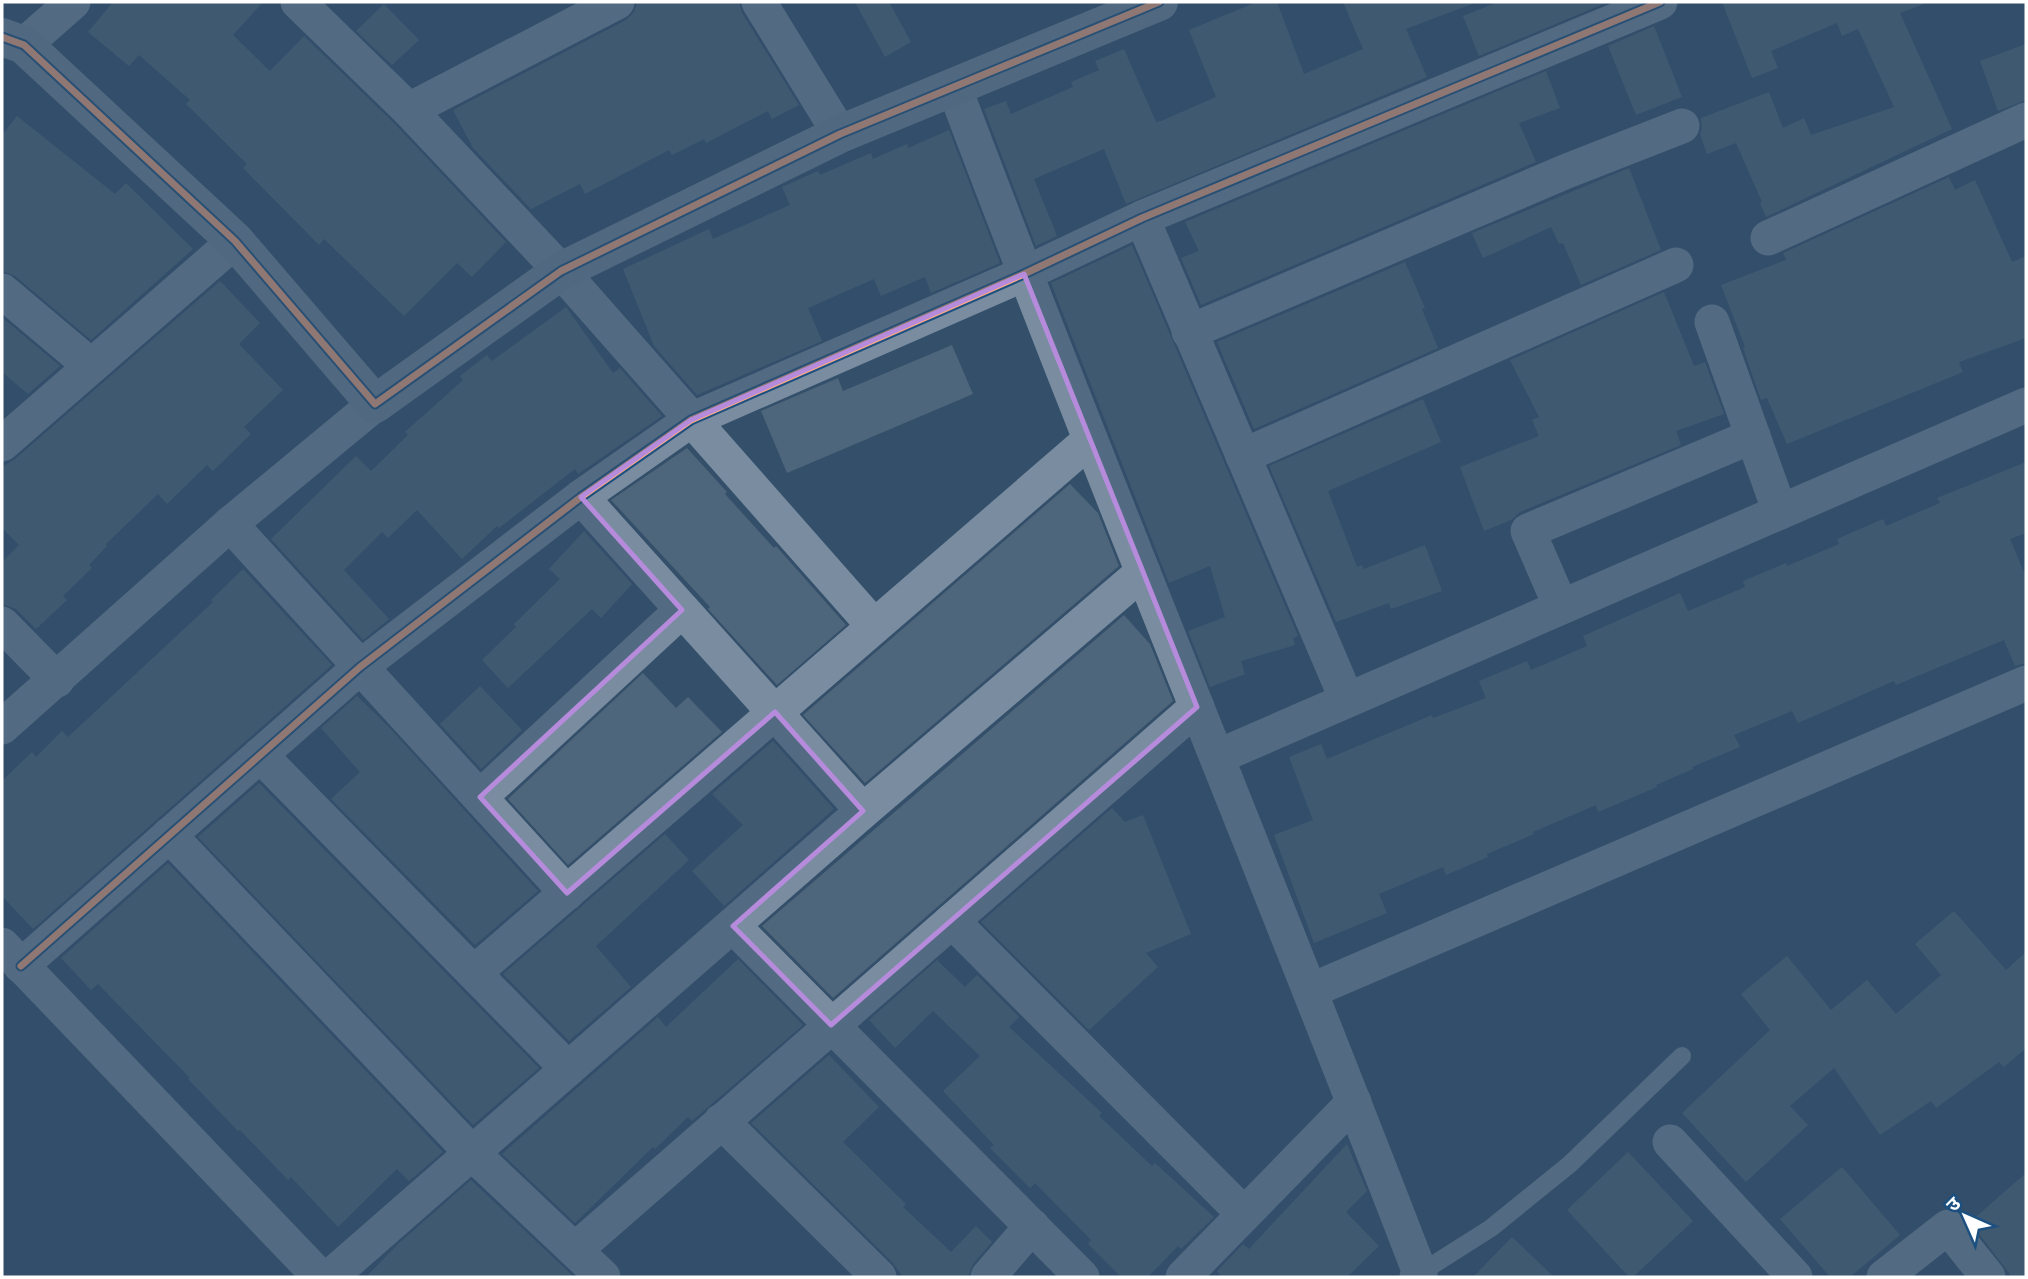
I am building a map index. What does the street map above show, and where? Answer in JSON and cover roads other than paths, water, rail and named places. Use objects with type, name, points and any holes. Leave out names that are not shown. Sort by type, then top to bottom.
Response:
[{"type":"street","points":[[73,2],[13,41],[235,241],[375,404]]},
{"type":"street","points":[[299,2],[409,110],[561,271],[874,626]]},
{"type":"street","points":[[759,2],[840,134]]},
{"type":"street","points":[[2,727],[230,524],[375,404],[561,271],[840,134],[1159,2]]},
{"type":"street","points":[[320,1277],[12,955],[169,835],[360,667],[581,497],[691,420],[1024,274],[1142,218],[1660,2]]},
{"type":"street","points":[[409,110],[599,5]]},
{"type":"street","points":[[954,87],[1024,274],[1354,1102],[1419,1275]]},
{"type":"street","points":[[1768,238],[2026,120]]},
{"type":"street","points":[[1189,332],[1555,176],[1682,126]]},
{"type":"street","points":[[1142,218],[1347,700]]},
{"type":"street","points":[[2,444],[235,241]]},
{"type":"street","points":[[1242,456],[1676,265]]},
{"type":"street","points":[[2,291],[91,366]]},
{"type":"street","points":[[1712,322],[1780,512]]},
{"type":"street","points":[[1217,757],[2026,405]]},
{"type":"street","points":[[1561,607],[1528,531],[1753,436]]},
{"type":"street","points":[[475,972],[1090,440]]},
{"type":"street","points":[[581,497],[863,811]]},
{"type":"street","points":[[230,524],[567,893]]},
{"type":"street","points":[[330,1277],[863,811],[1143,572]]},
{"type":"street","points":[[480,797],[682,610]]},
{"type":"street","points":[[2,624],[57,680]]},
{"type":"street","points":[[1310,991],[2026,683]]},
{"type":"street","points":[[575,1250],[1197,707]]},
{"type":"street","points":[[260,755],[568,1069]]},
{"type":"street","points":[[169,835],[472,1153],[603,1277]]},
{"type":"street","points":[[952,921],[1244,1214]]},
{"type":"street","points":[[733,926],[1082,1277]]},
{"type":"street","points":[[1183,1277],[1354,1102]]},
{"type":"street","points":[[721,1121],[878,1277]]},
{"type":"street","points":[[1670,1142],[1795,1277]]},
{"type":"street","points":[[988,1277],[1032,1226]]},
{"type":"street","points":[[1884,1277],[1948,1227],[1988,1277]]},
{"type":"lane","points":[[1419,1275],[1491,1228],[1570,1164],[1682,1056]]}]
